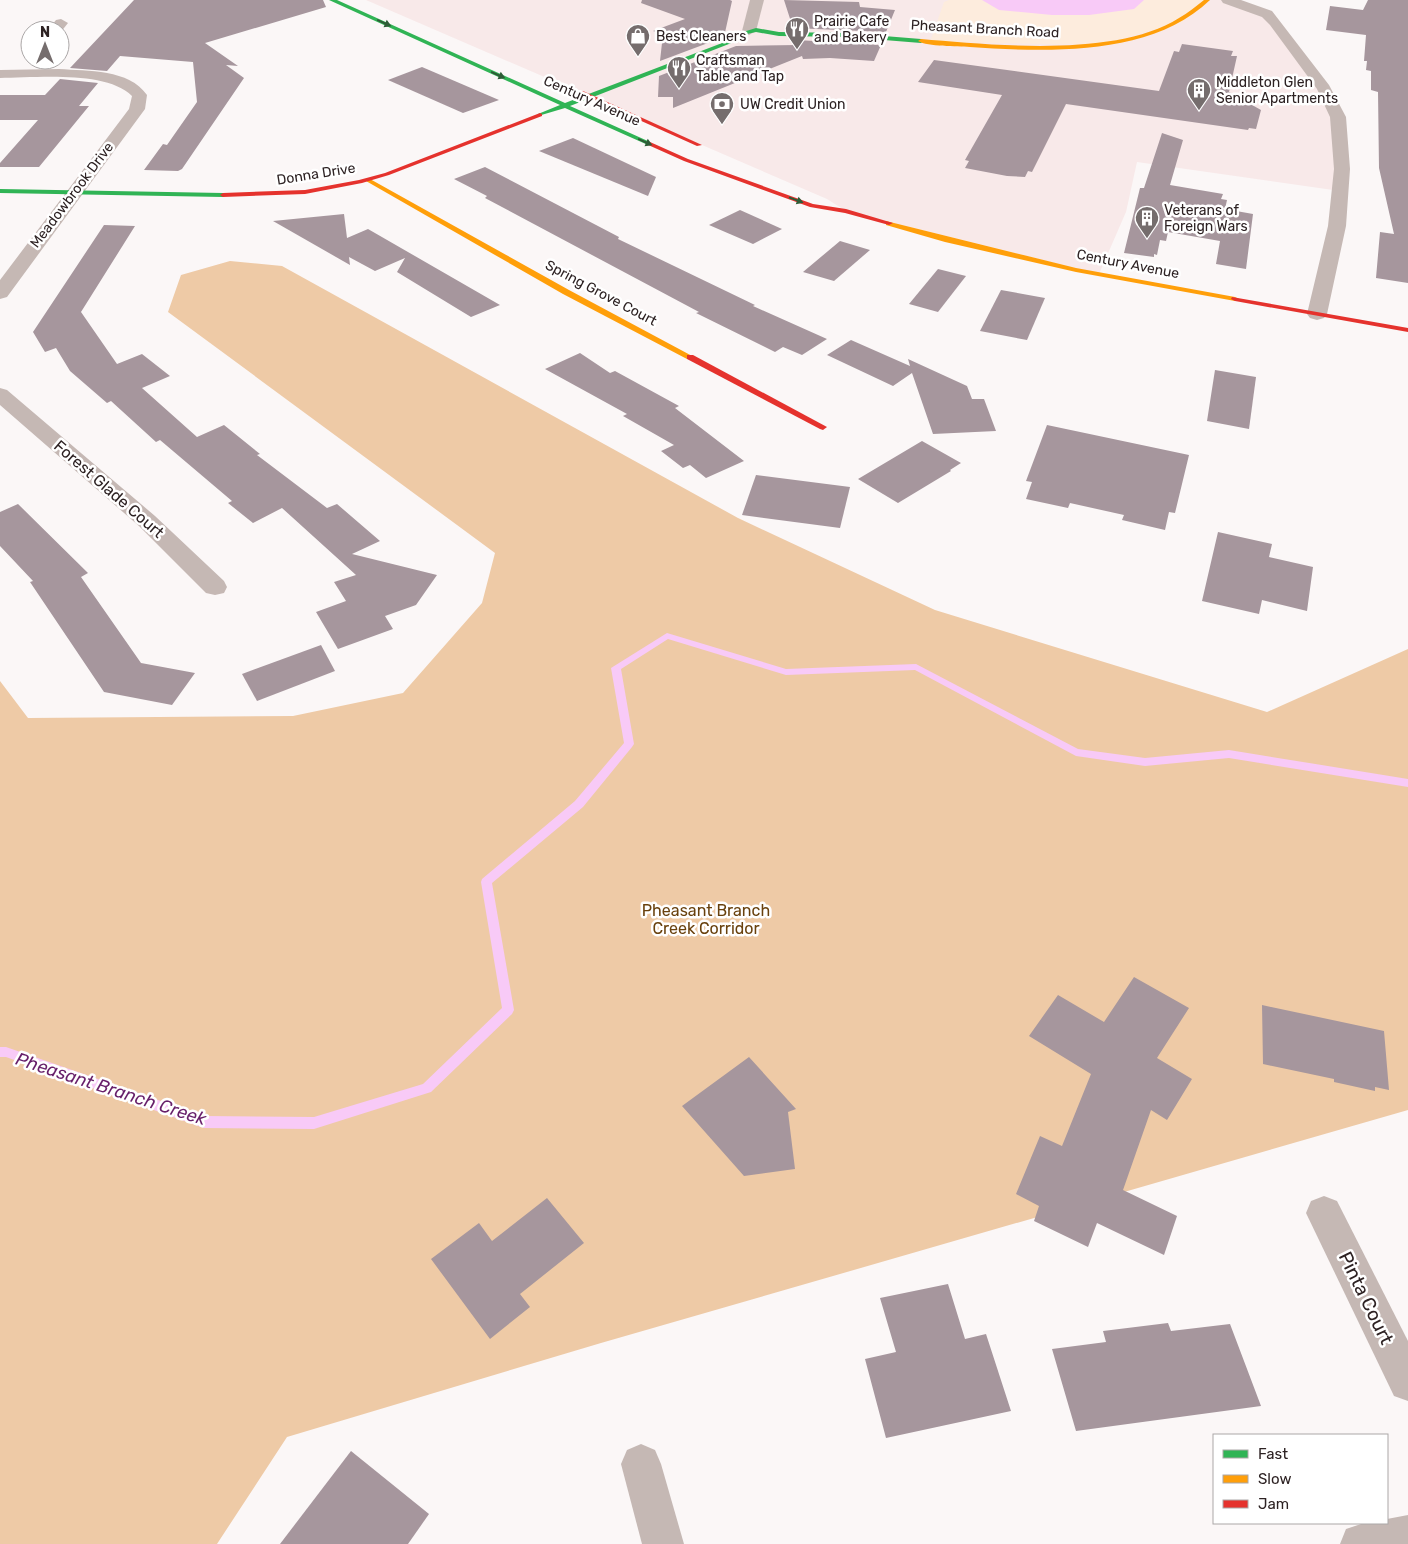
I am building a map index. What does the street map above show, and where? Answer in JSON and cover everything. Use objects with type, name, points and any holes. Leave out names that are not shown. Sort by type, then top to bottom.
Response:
[{"type":"street","name":"Century Avenue","points":[[332,0],[565,106],[714,170],[812,206],[846,211],[948,240],[1076,270],[1408,330]]},
{"type":"street","points":[[749,31],[757,0]]},
{"type":"street","name":"Pheasant Branch Road","points":[[749,31],[780,34],[865,36],[1005,48],[1064,48],[1100,44],[1158,32],[1182,22],[1196,12],[1207,0]]},
{"type":"street","points":[[1228,0],[1267,14],[1276,22],[1324,88],[1338,117],[1342,169],[1337,226],[1318,314]]},
{"type":"street","name":"Donna Drive","points":[[0,191],[278,196],[323,190],[368,180],[565,106],[732,40],[749,31]]},
{"type":"street","points":[[7,74],[20,64]]},
{"type":"street","name":"Meadowbrook Drive","points":[[0,293],[137,109],[141,97],[138,90],[124,82],[102,76],[7,74]]},
{"type":"street","name":"Century Avenue","points":[[570,87],[707,148]]},
{"type":"street","name":"Spring Grove Court","points":[[368,180],[566,292],[823,428]]},
{"type":"street","name":"Century Avenue","points":[[819,196],[846,211]]},
{"type":"street","name":"Forest Glade Court","points":[[0,394],[147,521],[215,587]]},
{"type":"street","name":"Pinta Court","points":[[1324,1213],[1408,1382]]},
{"type":"street","points":[[641,1464],[663,1544]]},
{"type":"street","points":[[1361,1544],[1408,1536]]},
{"type":"shaded area","points":[[366,0],[1228,0],[1267,14],[1338,117],[1340,191],[1137,162],[1126,212],[1099,274],[846,211],[827,199]]},
{"type":"shaded area","points":[[949,0],[1207,0],[1182,22],[1100,45],[930,42],[944,2]]},
{"type":"shaded area","points":[[982,0],[1144,0],[1134,9],[1089,15],[1052,15],[999,10]]},
{"type":"green space","name":"Pheasant Branch Creek Corridor","points":[[230,261],[282,266],[738,518],[935,610],[1267,712],[1408,649],[1408,1110],[601,1343],[287,1437],[217,1544],[0,1544],[0,681],[28,718],[293,716],[403,693],[482,603],[495,553],[168,312],[181,275]]},
{"type":"building","points":[[134,0],[323,0],[326,7],[205,43],[238,66],[226,65],[244,78],[182,169],[178,171],[144,170],[163,144],[167,145],[197,102],[193,62],[120,56],[107,71],[70,68]]},
{"type":"building","points":[[642,0],[732,1],[724,37],[660,61],[663,34],[653,31],[685,19],[641,3]]},
{"type":"building","points":[[784,0],[859,2],[860,7],[895,10],[886,32],[793,28]]},
{"type":"building","points":[[1368,0],[1408,0],[1408,283],[1376,278],[1380,232],[1394,234],[1379,168],[1378,92],[1371,90],[1371,71],[1366,70],[1367,61],[1364,61],[1366,35],[1326,30],[1330,6],[1363,10]]},
{"type":"building","points":[[797,40],[881,45],[874,61],[830,58],[803,59],[802,56],[673,108],[673,97],[658,97],[659,76],[736,46],[798,45]]},
{"type":"building","name":"Middleton Glen Senior Apartments","points":[[1182,44],[1233,51],[1231,56],[1237,56],[1229,92],[1261,110],[1256,129],[1249,128],[1248,130],[1066,104],[1032,172],[1028,171],[1025,177],[1007,176],[965,168],[969,161],[965,160],[1002,95],[918,82],[934,60],[1159,91],[1174,51],[1179,52]]},
{"type":"building","points":[[422,67],[499,100],[463,113],[388,80]]},
{"type":"building","points":[[60,79],[98,83],[79,106],[89,106],[39,167],[0,167],[0,163],[38,120],[0,120],[0,95],[45,95]]},
{"type":"building","points":[[1162,133],[1183,140],[1170,185],[1223,194],[1221,199],[1227,200],[1225,209],[1253,214],[1246,269],[1216,264],[1220,241],[1168,232],[1166,241],[1160,240],[1157,255],[1154,254],[1154,257],[1124,253],[1140,188],[1144,188]]},
{"type":"building","points":[[573,138],[656,177],[648,196],[539,151]]},
{"type":"building","points":[[485,167],[619,237],[618,239],[755,305],[753,306],[827,339],[802,355],[783,347],[775,352],[696,313],[699,312],[485,198],[487,196],[454,179]]},
{"type":"building","points":[[740,210],[782,229],[753,244],[709,225]]},
{"type":"building","points":[[344,214],[347,238],[368,229],[500,305],[471,317],[397,272],[405,258],[375,271],[349,257],[350,265],[273,221]]},
{"type":"building","points":[[104,225],[135,226],[81,312],[117,364],[142,354],[170,376],[142,388],[197,437],[224,425],[260,454],[257,455],[327,508],[337,504],[380,541],[352,554],[437,575],[416,605],[385,616],[393,629],[338,649],[316,612],[346,601],[334,582],[356,575],[282,508],[253,523],[228,503],[232,501],[160,440],[156,442],[111,401],[107,403],[70,371],[56,348],[45,352],[33,332]]},
{"type":"building","points":[[840,241],[870,250],[834,281],[803,272]]},
{"type":"building","points":[[938,269],[966,276],[938,312],[909,304]]},
{"type":"building","points":[[1001,290],[1045,298],[1027,340],[980,331]]},
{"type":"building","points":[[851,340],[910,366],[908,359],[967,386],[972,399],[984,399],[996,431],[933,434],[912,373],[893,386],[827,355]]},
{"type":"building","points":[[580,353],[610,373],[615,371],[679,406],[675,408],[744,461],[706,478],[690,465],[683,468],[661,451],[674,445],[623,416],[627,414],[545,369]]},
{"type":"building","points":[[1215,370],[1256,377],[1249,429],[1207,421]]},
{"type":"building","points":[[1047,425],[1189,455],[1175,513],[1169,512],[1165,530],[1122,520],[1124,515],[1070,503],[1068,508],[1026,499],[1032,482],[1026,481]]},
{"type":"building","points":[[922,441],[961,463],[898,503],[858,479]]},
{"type":"building","points":[[756,475],[850,487],[840,528],[742,515]]},
{"type":"building","points":[[18,504],[88,573],[81,577],[141,663],[195,673],[172,705],[104,692],[30,582],[33,581],[0,546],[0,512]]},
{"type":"building","points":[[1218,532],[1272,544],[1269,557],[1313,567],[1307,611],[1262,600],[1259,614],[1202,601]]},
{"type":"building","points":[[321,645],[335,671],[257,701],[242,674]]},
{"type":"building","points":[[1134,977],[1189,1008],[1157,1058],[1192,1079],[1167,1120],[1151,1110],[1123,1190],[1177,1216],[1164,1255],[1097,1223],[1088,1247],[1034,1221],[1039,1206],[1016,1194],[1040,1136],[1062,1146],[1091,1074],[1029,1036],[1058,995],[1104,1022]]},
{"type":"building","points":[[1262,1005],[1384,1031],[1389,1090],[1375,1087],[1375,1091],[1334,1082],[1334,1079],[1263,1064]]},
{"type":"building","points":[[749,1057],[796,1109],[788,1112],[795,1169],[744,1176],[682,1106]]},
{"type":"building","points":[[547,1198],[584,1243],[520,1294],[530,1307],[490,1339],[431,1259],[479,1223],[492,1241]]},
{"type":"building","points":[[948,1284],[965,1339],[986,1334],[1011,1411],[886,1438],[865,1359],[896,1352],[880,1298]]},
{"type":"building","points":[[1168,1323],[1171,1331],[1230,1324],[1261,1406],[1076,1431],[1052,1349],[1106,1342],[1103,1331]]},
{"type":"building","points":[[351,1451],[429,1514],[408,1544],[280,1544]]},
{"type":"waterway","name":"Pheasant Branch Creek","points":[[0,1052],[6,1052],[204,1122],[314,1123],[427,1088],[508,1010],[486,882],[579,804],[629,744],[616,668],[667,636],[786,672],[916,667],[1076,752],[1145,762],[1229,754],[1408,783]]},
{"type":"traffic: fast","points":[[332,0],[648,143]]},
{"type":"traffic: fast","points":[[540,115],[756,30],[779,34],[847,35],[921,41]]},
{"type":"traffic: fast","points":[[0,191],[223,195]]},
{"type":"traffic: slow","points":[[921,41],[1031,48],[1111,43],[1148,34],[1180,20],[1207,0]]},
{"type":"traffic: slow","points":[[368,180],[566,292],[690,357]]},
{"type":"traffic: slow","points":[[889,223],[948,240],[1076,270],[1235,299]]},
{"type":"traffic: jam","points":[[581,92],[699,145]]},
{"type":"traffic: jam","points":[[223,195],[305,192],[360,182],[387,174],[540,115]]},
{"type":"traffic: jam","points":[[648,143],[686,160],[812,206],[846,211],[889,223]]},
{"type":"traffic: jam","points":[[1235,299],[1408,330]]},
{"type":"traffic: jam","points":[[690,357],[823,427]]},
{"type":"place","name":"Prairie Cafe and Bakery","points":[[797,50]]},
{"type":"place","name":"Best Cleaners","points":[[638,57]]},
{"type":"place","name":"Craftsman Table and Tap","points":[[679,89]]},
{"type":"place","name":"Middleton Glen Senior Apartments","points":[[1199,111]]},
{"type":"place","name":"UW Credit Union","points":[[722,125]]},
{"type":"place","name":"Veterans of Foreign Wars","points":[[1147,239]]}]
